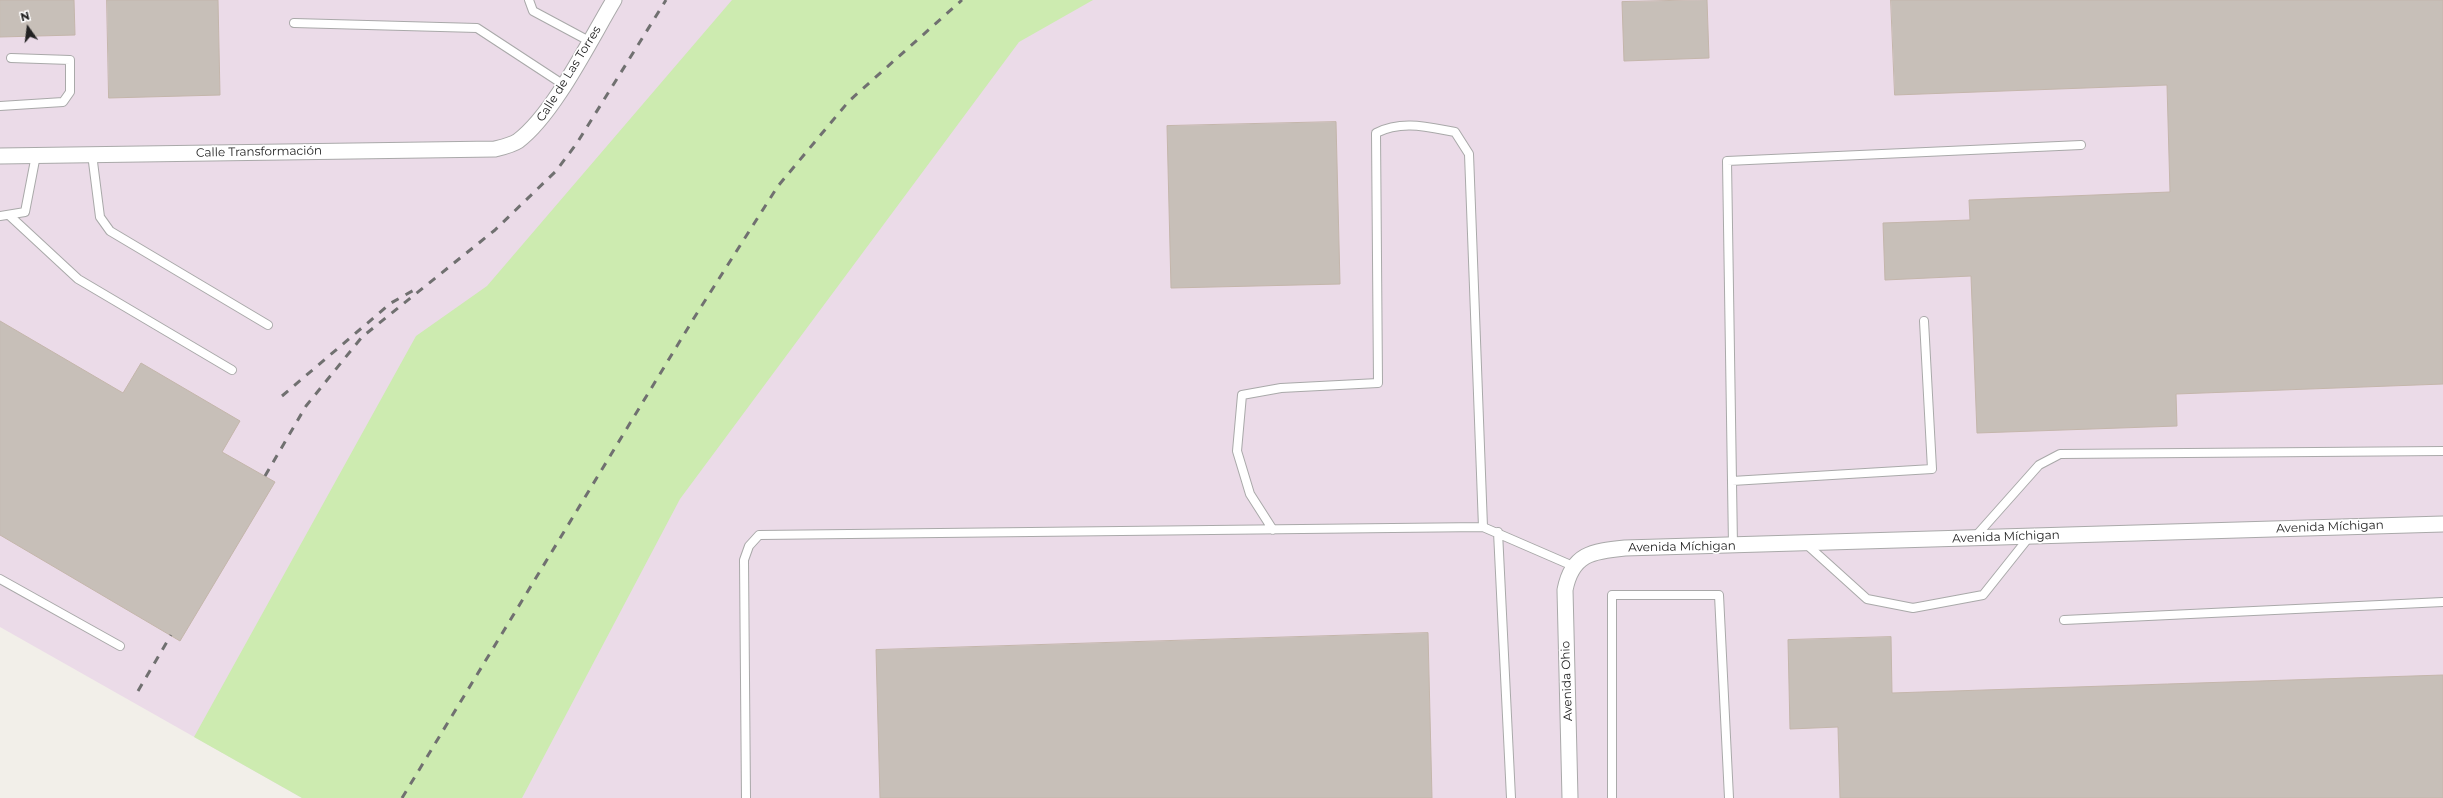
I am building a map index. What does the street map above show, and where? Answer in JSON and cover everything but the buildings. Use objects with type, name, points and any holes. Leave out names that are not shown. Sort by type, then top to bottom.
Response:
[{"type":"street","name":"Calle de Las Torres","points":[[517,142],[535,126],[564,85],[614,0]]},
{"type":"street","name":"Calle Transformación","points":[[0,156],[495,149],[517,142]]},
{"type":"street","name":"Avenida Míchigan","points":[[1573,566],[1581,558],[1606,550],[2443,524]]},
{"type":"street","name":"Avenida Ohio","points":[[1570,798],[1565,590],[1568,576],[1573,566]]},
{"type":"lane","points":[[529,0],[533,11],[589,42]]},
{"type":"lane","points":[[294,23],[477,28],[564,85]]},
{"type":"lane","points":[[0,106],[63,102],[70,92],[70,60],[11,58]]},
{"type":"lane","points":[[1273,530],[1250,494],[1237,450],[1242,395],[1281,388],[1378,383],[1376,133],[1391,126],[1423,126],[1455,132],[1469,154],[1482,527]]},
{"type":"lane","points":[[1733,546],[1727,161],[2081,145]]},
{"type":"lane","points":[[92,154],[100,217],[110,231],[268,325]]},
{"type":"lane","points":[[0,216],[10,216],[25,212],[36,155]]},
{"type":"lane","points":[[10,216],[78,279],[232,370]]},
{"type":"lane","points":[[1732,481],[1932,469],[1924,321]]},
{"type":"lane","points":[[1974,538],[2039,465],[2060,454],[2443,451]]},
{"type":"lane","points":[[746,798],[744,560],[749,546],[759,535],[1482,527],[1498,532],[1573,566]]},
{"type":"lane","points":[[1498,532],[1511,798]]},
{"type":"lane","points":[[1805,543],[1867,599],[1913,608],[1983,595],[2030,536]]},
{"type":"lane","points":[[0,579],[120,646]]},
{"type":"lane","points":[[1612,798],[1612,595],[1719,595],[1728,798]]},
{"type":"lane","points":[[2064,620],[2443,602]]},
{"type":"shaded area","points":[[0,0],[2443,0],[2443,798],[302,798],[0,627]]},
{"type":"green space","points":[[732,0],[1093,0],[1019,42],[680,499],[522,798],[302,798],[194,737],[416,336],[487,286]]},
{"type":"railway","points":[[265,476],[306,406],[362,337],[495,230],[556,171],[577,143],[666,0]]},
{"type":"railway","points":[[402,798],[694,318],[778,186],[849,101],[962,0]]},
{"type":"railway","points":[[282,396],[391,303],[414,290]]},
{"type":"railway","points":[[138,691],[171,635]]}]
